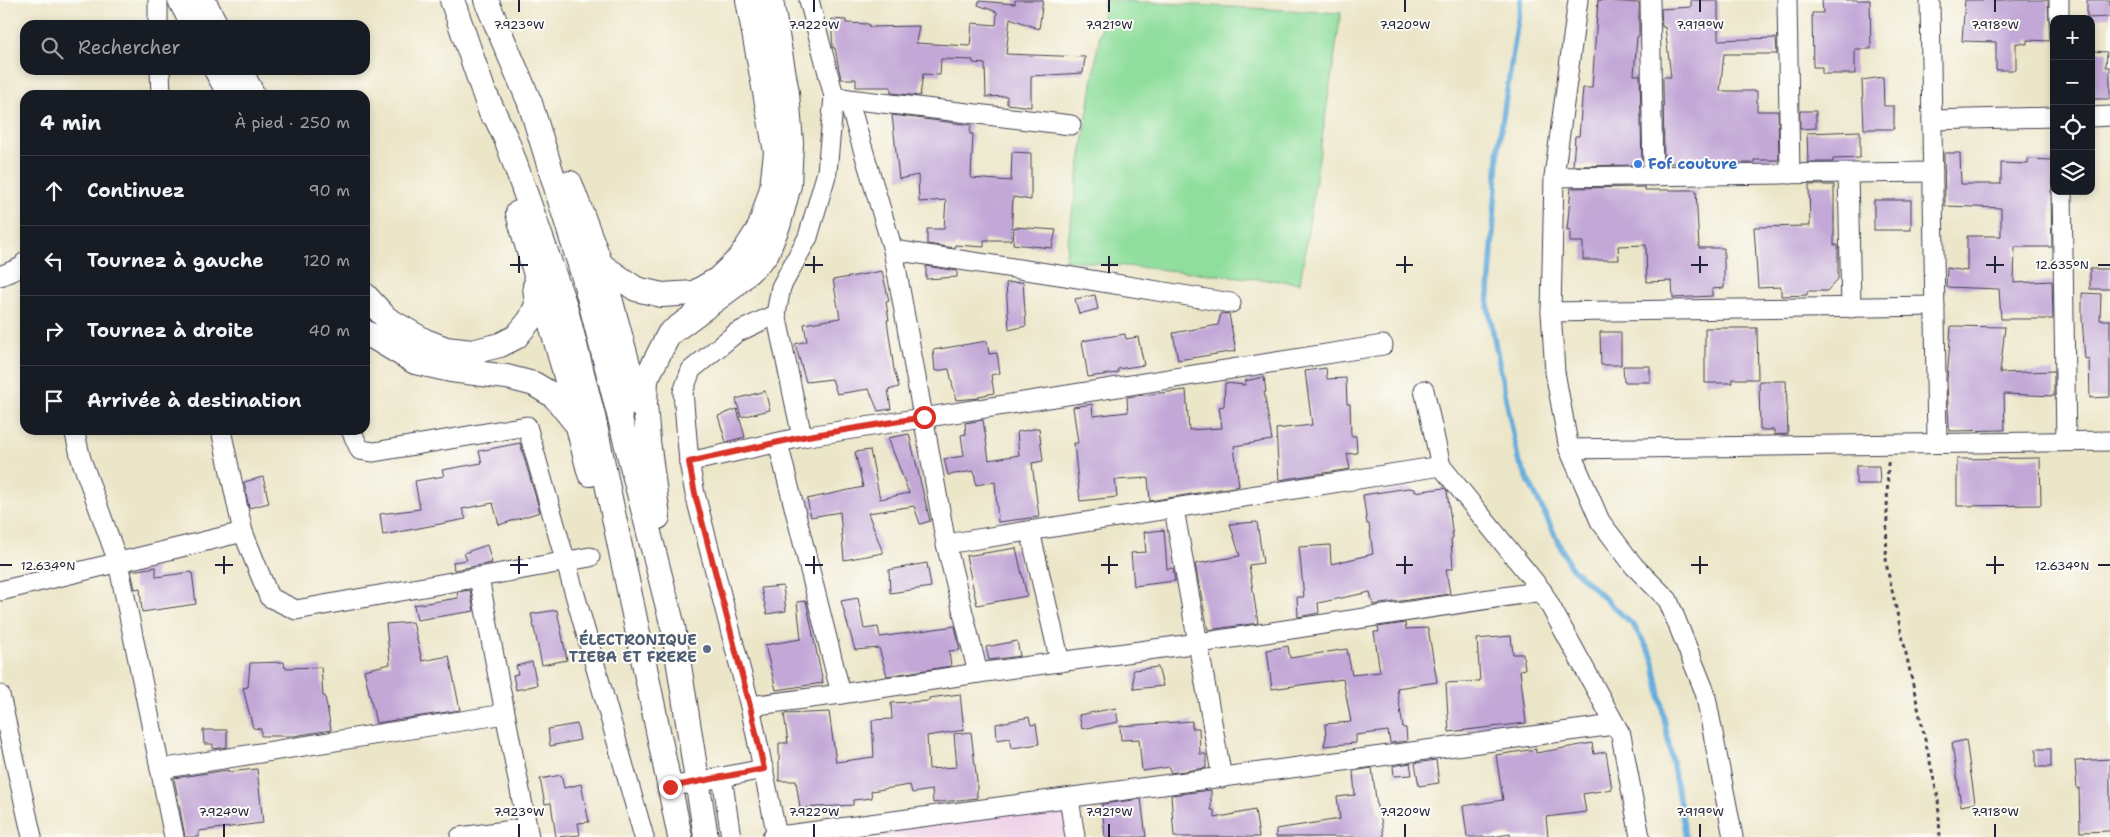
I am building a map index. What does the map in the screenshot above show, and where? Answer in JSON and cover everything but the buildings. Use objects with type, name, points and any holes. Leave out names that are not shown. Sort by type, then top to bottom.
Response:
[{"type":"main road","points":[[180,0],[190,20]]},
{"type":"main road","points":[[203,0],[213,20]]},
{"type":"main road","points":[[452,0],[487,98],[534,272],[556,338],[572,395],[576,425],[598,497],[606,519],[617,538]]},
{"type":"main road","points":[[486,0],[530,103],[585,281],[673,628]]},
{"type":"main road","points":[[601,265],[636,289],[662,295],[694,293],[718,279],[740,258],[760,227],[772,188],[776,152],[748,0]]},
{"type":"main road","points":[[706,837],[673,628],[648,441],[645,404],[646,379],[669,334],[734,286],[766,255],[779,223],[790,185],[791,143],[787,93],[771,0]]},
{"type":"main road","points":[[219,75],[227,90]]},
{"type":"main road","points":[[243,75],[250,90]]},
{"type":"main road","points":[[487,98],[507,142],[565,306],[593,416],[680,837]]},
{"type":"main road","points":[[530,103],[555,144],[601,265],[648,441]]},
{"type":"main road","points":[[370,300],[387,319],[425,341],[446,349],[472,352],[500,345],[516,337],[530,320],[537,305],[534,272]]},
{"type":"main road","points":[[370,335],[415,362],[451,370],[507,377],[534,384],[554,396],[576,425]]},
{"type":"street","points":[[158,0],[158,20]]},
{"type":"street","points":[[808,0],[893,250],[946,544],[978,672]]},
{"type":"street","points":[[1578,0],[1554,177],[1551,312],[1555,372],[1569,449],[1600,521],[1634,566],[1668,600],[1705,692],[1733,837]]},
{"type":"street","points":[[1650,0],[1653,176]]},
{"type":"street","points":[[1787,0],[1790,174]]},
{"type":"street","points":[[1930,0],[1937,443]]},
{"type":"street","points":[[2059,0],[2059,15]]},
{"type":"street","points":[[160,75],[161,90]]},
{"type":"street","points":[[841,97],[1071,125]]},
{"type":"street","points":[[802,437],[776,314],[781,287],[808,237],[827,172],[841,97]]},
{"type":"street","points":[[2095,116],[2110,116]]},
{"type":"street","points":[[1932,120],[2050,117]]},
{"type":"street","points":[[1554,177],[1933,172]]},
{"type":"street","points":[[1848,173],[1850,308]]},
{"type":"street","points":[[2062,195],[2066,441]]},
{"type":"street","points":[[893,250],[1231,303]]},
{"type":"street","points":[[0,276],[20,268]]},
{"type":"street","points":[[1551,312],[1935,306]]},
{"type":"street","points":[[776,314],[736,333],[691,370],[683,392],[689,462],[695,494],[750,706],[777,836]]},
{"type":"street","points":[[689,462],[802,437],[1383,345]]},
{"type":"street","points":[[1424,390],[1442,466],[1542,591],[1621,735],[1640,837]]},
{"type":"street","points":[[353,435],[360,450],[374,452],[527,426],[644,837]]},
{"type":"street","points":[[75,435],[81,459],[118,562],[174,837]]},
{"type":"street","points":[[222,435],[243,532],[269,597],[296,610],[590,557]]},
{"type":"street","points":[[1569,449],[2110,441]]},
{"type":"street","points":[[778,443],[841,694]]},
{"type":"street","points":[[946,544],[1442,466]]},
{"type":"street","points":[[1174,509],[1222,778]]},
{"type":"street","points":[[1030,531],[1060,662]]},
{"type":"street","points":[[0,590],[243,532]]},
{"type":"street","points":[[460,837],[528,833],[479,578]]},
{"type":"street","points":[[750,706],[841,694],[978,672],[1199,643],[1542,591]]},
{"type":"street","points":[[0,695],[32,837]]},
{"type":"street","points":[[160,769],[505,714]]},
{"type":"street","points":[[772,837],[1614,724]]},
{"type":"street","points":[[670,787],[764,769]]},
{"type":"street","points":[[722,777],[731,837]]},
{"type":"street","points":[[1069,798],[1075,837]]},
{"type":"path","points":[[1889,444],[1886,563],[1938,798],[1940,837]]},
{"type":"shaded area","points":[[1065,804],[1070,837],[837,837]]},
{"type":"green space","points":[[1105,0],[1341,13],[1300,283],[1065,260]]},
{"type":"waterway","points":[[1521,0],[1499,143],[1488,307],[1518,459],[1570,566],[1634,626],[1653,658],[1686,837]]},
{"type":"place","name":"Fof couture","points":[[1638,164]]},
{"type":"place","name":"ÉLECTRONIQUE TIEBA ET FRERE","points":[[707,649]]},
{"type":"route","points":[[670,787],[764,769],[750,706],[695,494],[689,462],[802,437],[924,417]]}]
